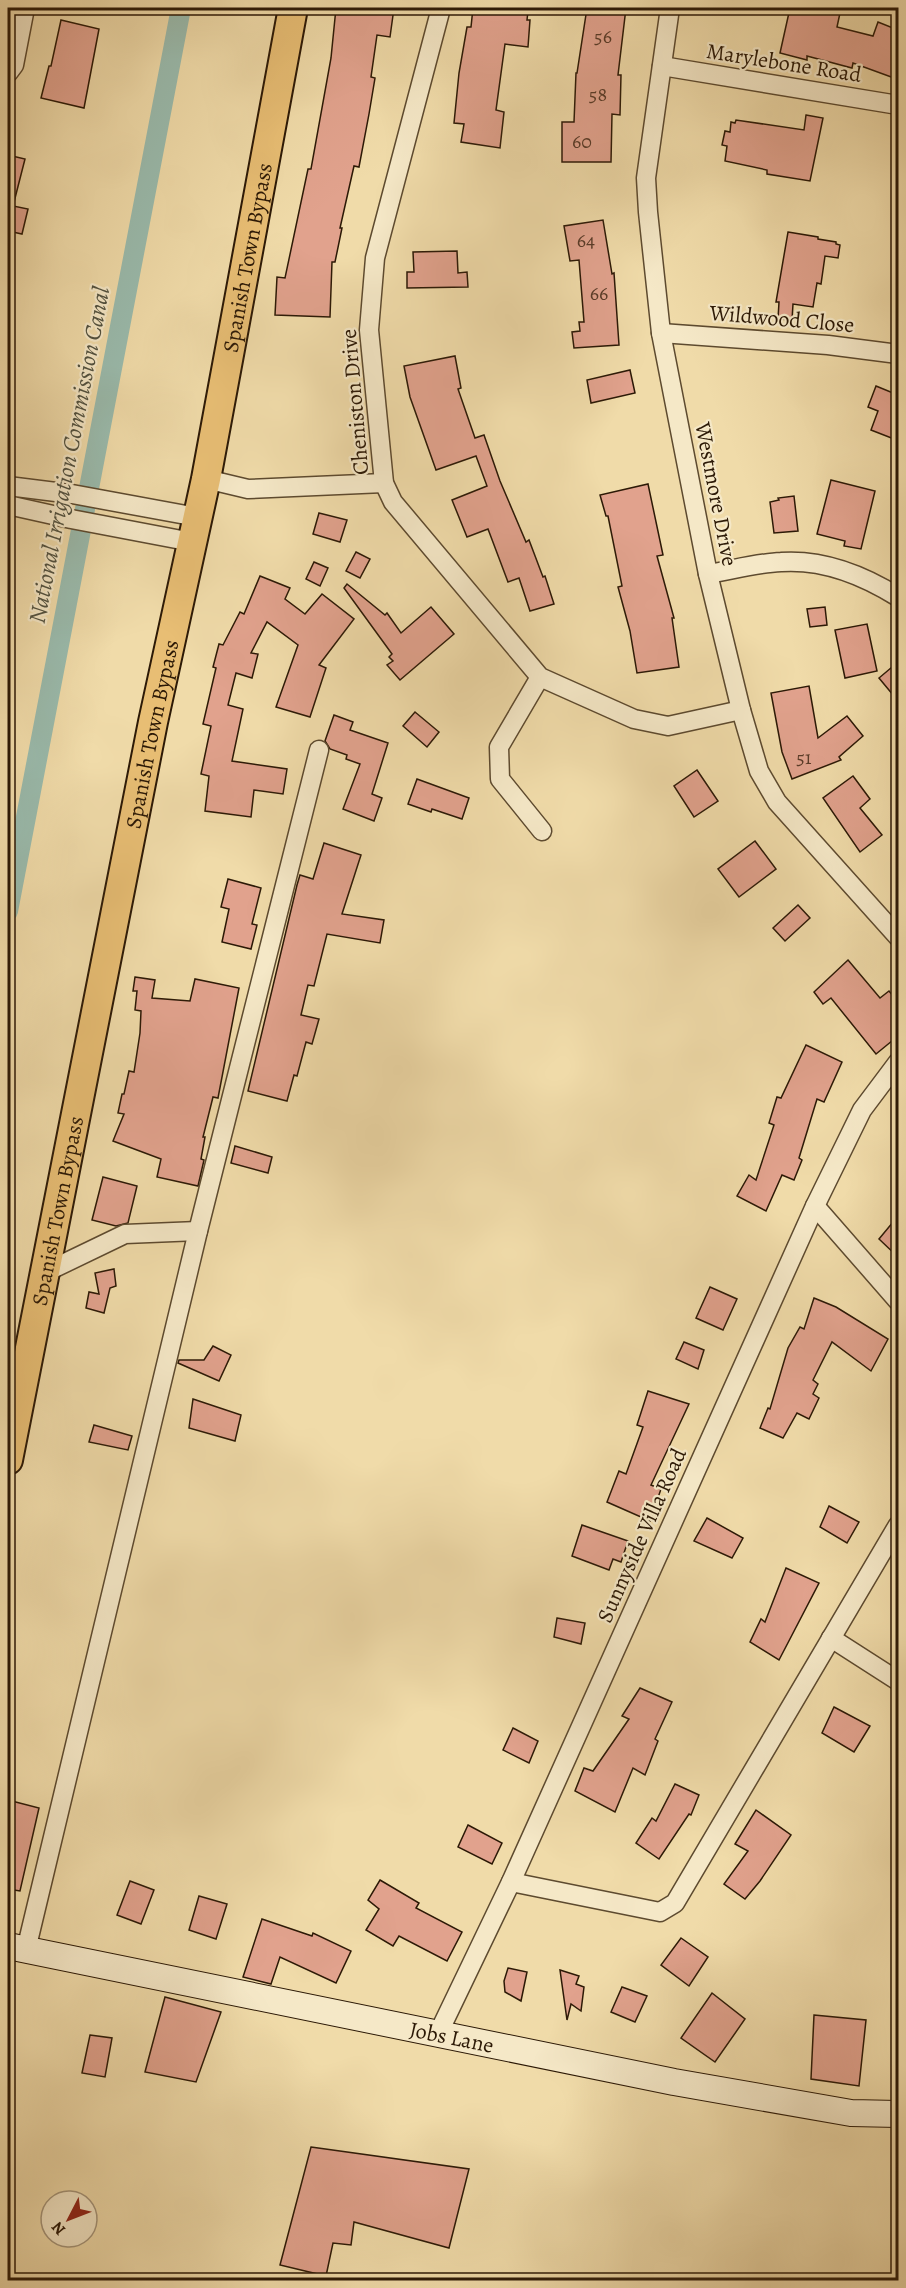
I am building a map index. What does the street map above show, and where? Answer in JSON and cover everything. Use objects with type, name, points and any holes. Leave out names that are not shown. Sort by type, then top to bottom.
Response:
[{"type":"main road","name":"Spanish Town Bypass","points":[[8,1460],[153,722],[206,479],[293,8]]},
{"type":"street","points":[[8,73],[14,65],[25,8]]},
{"type":"street","name":"Cheniston Drive","points":[[441,8],[375,258],[369,330],[384,483],[393,502],[540,677],[634,719],[668,726],[741,710]]},
{"type":"street","name":"Westmore Drive","points":[[670,8],[646,178],[648,212],[662,333],[708,574],[741,710],[759,771],[777,802],[898,937]]},
{"type":"street","name":"Marylebone Road","points":[[662,66],[898,105]]},
{"type":"street","name":"Wildwood Close","points":[[662,333],[828,345],[898,354]]},
{"type":"street","points":[[206,479],[248,489],[384,483]]},
{"type":"street","points":[[8,486],[114,502],[194,530]]},
{"type":"street","points":[[8,505],[109,526],[194,530]]},
{"type":"street","points":[[708,574],[782,562],[829,565],[876,583],[898,597]]},
{"type":"street","points":[[540,677],[499,747],[500,779],[542,831]]},
{"type":"street","points":[[16,1948],[319,750]]},
{"type":"street","name":"Sunnyside Villa Road","points":[[438,2034],[511,1882],[816,1206],[862,1110],[898,1062]]},
{"type":"street","points":[[816,1206],[898,1301]]},
{"type":"street","points":[[44,1273],[124,1234],[198,1232]]},
{"type":"street","points":[[511,1882],[660,1912],[675,1903],[898,1525]]},
{"type":"street","points":[[831,1638],[898,1681]]},
{"type":"street","name":"Jobs Lane","points":[[16,1948],[674,2082],[851,2113],[898,2114]]},
{"type":"building","points":[[336,8],[394,8],[390,37],[377,35],[371,77],[375,78],[359,167],[354,166],[335,262],[332,262],[330,317],[275,315],[277,277],[285,278],[308,169],[311,169],[331,58]]},
{"type":"building","points":[[473,8],[524,8],[528,11],[527,20],[530,20],[528,47],[505,44],[496,110],[504,112],[500,148],[461,142],[464,124],[454,123],[459,73],[467,27],[471,27]]},
{"type":"building","points":[[587,8],[626,8],[618,75],[621,75],[620,115],[612,114],[611,162],[562,162],[562,122],[574,122],[576,73]]},
{"type":"building","points":[[790,8],[817,8],[840,13],[837,27],[873,36],[878,22],[898,30],[898,67],[894,78],[853,63],[852,68],[807,56],[807,60],[780,53]]},
{"type":"building","points":[[61,20],[99,29],[84,108],[41,98]]},
{"type":"building","points":[[806,115],[823,118],[810,181],[767,174],[767,170],[725,161],[727,146],[722,145],[725,131],[730,132],[731,122],[735,123],[736,120],[804,130]]},
{"type":"building","points":[[8,155],[25,159],[13,206],[28,209],[22,234],[8,231]]},
{"type":"building","points":[[603,220],[612,274],[614,273],[619,345],[574,348],[572,332],[580,331],[579,322],[584,322],[579,260],[570,261],[564,226]]},
{"type":"building","points":[[788,232],[818,237],[818,239],[836,242],[840,245],[838,258],[825,256],[821,284],[817,283],[813,307],[793,304],[792,320],[778,319],[779,302],[776,302]]},
{"type":"building","points":[[457,251],[458,273],[467,272],[468,287],[407,288],[407,272],[414,272],[413,252]]},
{"type":"building","points":[[455,356],[461,388],[458,389],[475,438],[484,435],[500,481],[526,542],[529,540],[543,577],[545,576],[554,604],[530,611],[519,578],[508,582],[488,529],[467,537],[452,500],[487,486],[476,456],[436,470],[410,397],[404,366]]},
{"type":"building","points":[[630,370],[635,393],[591,403],[587,380]]},
{"type":"building","points":[[876,386],[898,395],[898,428],[894,439],[871,430],[878,411],[868,407]]},
{"type":"building","points":[[831,480],[875,491],[861,549],[844,546],[845,541],[817,534]]},
{"type":"building","points":[[648,484],[663,555],[657,556],[674,618],[672,618],[679,667],[637,673],[630,631],[618,587],[622,586],[608,516],[606,516],[600,495]]},
{"type":"building","points":[[794,496],[798,531],[774,533],[770,502],[779,500],[778,498]]},
{"type":"building","points":[[319,513],[347,520],[340,542],[313,534]]},
{"type":"building","points":[[356,552],[370,559],[360,578],[346,571]]},
{"type":"building","points":[[314,562],[328,568],[320,586],[306,579]]},
{"type":"building","points":[[260,576],[290,588],[285,599],[305,614],[322,594],[354,619],[319,665],[326,668],[310,717],[276,707],[298,645],[267,622],[251,653],[258,654],[252,678],[236,673],[228,705],[243,709],[232,761],[287,769],[283,794],[254,790],[251,817],[205,811],[209,776],[201,774],[211,726],[203,724],[216,668],[213,667],[219,644],[223,645],[240,612],[244,614]]},
{"type":"building","points":[[347,584],[385,615],[387,613],[401,633],[431,607],[454,634],[400,680],[387,665],[393,661],[389,657],[392,654],[344,588]]},
{"type":"building","points":[[825,607],[827,625],[810,627],[807,609]]},
{"type":"building","points":[[867,624],[877,671],[845,678],[835,630]]},
{"type":"building","points":[[898,662],[898,701],[879,678]]},
{"type":"building","points":[[809,686],[818,738],[847,716],[863,736],[839,757],[841,760],[792,779],[782,752],[771,693]]},
{"type":"building","points":[[415,712],[439,732],[427,747],[403,726]]},
{"type":"building","points":[[334,715],[353,722],[350,730],[388,743],[372,794],[382,798],[374,821],[343,809],[360,764],[346,759],[347,755],[330,749],[325,741]]},
{"type":"building","points":[[697,770],[718,801],[694,817],[674,786]]},
{"type":"building","points":[[853,776],[870,799],[860,808],[882,835],[860,852],[823,798]]},
{"type":"building","points":[[417,779],[469,798],[462,819],[408,804]]},
{"type":"building","points":[[755,841],[776,869],[739,897],[718,869]]},
{"type":"building","points":[[324,843],[361,855],[342,914],[384,920],[380,943],[327,934],[314,986],[308,985],[301,1015],[319,1019],[312,1044],[306,1042],[297,1076],[294,1075],[287,1101],[248,1091],[300,875],[313,879]]},
{"type":"building","points":[[228,879],[261,888],[252,924],[257,925],[251,949],[222,942],[229,909],[221,907]]},
{"type":"building","points":[[798,905],[810,918],[785,941],[773,928]]},
{"type":"building","points":[[848,960],[880,998],[889,991],[898,1002],[898,1036],[876,1054],[831,998],[823,1004],[814,992]]},
{"type":"building","points":[[135,977],[155,980],[152,998],[190,1001],[195,979],[239,988],[218,1098],[213,1097],[203,1137],[205,1137],[201,1159],[204,1160],[198,1186],[157,1177],[161,1159],[113,1141],[124,1114],[118,1113],[129,1071],[134,1072],[140,1033],[141,1011],[135,1010],[137,991],[133,991]]},
{"type":"building","points":[[806,1045],[842,1062],[824,1102],[817,1099],[799,1158],[802,1160],[794,1180],[782,1175],[766,1211],[737,1196],[749,1175],[756,1180],[774,1125],[769,1123],[777,1097],[781,1098]]},
{"type":"building","points":[[235,1146],[272,1157],[268,1173],[231,1163]]},
{"type":"building","points":[[103,1177],[137,1186],[128,1223],[116,1226],[92,1220]]},
{"type":"building","points":[[898,1216],[898,1257],[879,1239]]},
{"type":"building","points":[[114,1269],[116,1286],[110,1288],[104,1313],[86,1308],[89,1292],[99,1294],[95,1273]]},
{"type":"building","points":[[710,1287],[737,1299],[723,1330],[696,1318]]},
{"type":"building","points":[[814,1298],[836,1307],[888,1339],[871,1371],[832,1342],[813,1380],[818,1384],[813,1394],[819,1398],[809,1419],[797,1413],[783,1438],[760,1428],[768,1408],[770,1409],[788,1348],[800,1327],[804,1329]]},
{"type":"building","points":[[684,1342],[704,1350],[698,1369],[676,1359]]},
{"type":"building","points":[[213,1346],[231,1355],[219,1381],[178,1363],[179,1360],[204,1360]]},
{"type":"building","points":[[648,1391],[689,1404],[651,1485],[661,1489],[650,1521],[607,1502],[619,1471],[626,1474],[643,1427],[637,1425]]},
{"type":"building","points":[[193,1399],[241,1415],[235,1441],[189,1428]]},
{"type":"building","points":[[94,1425],[132,1436],[128,1450],[89,1442]]},
{"type":"building","points":[[829,1506],[859,1522],[847,1543],[820,1527]]},
{"type":"building","points":[[707,1518],[743,1538],[732,1558],[694,1541]]},
{"type":"building","points":[[582,1525],[628,1541],[621,1562],[613,1559],[609,1570],[572,1556]]},
{"type":"building","points":[[786,1568],[819,1583],[779,1660],[750,1642],[761,1619],[765,1622]]},
{"type":"building","points":[[557,1618],[585,1623],[581,1644],[554,1637]]},
{"type":"building","points":[[640,1688],[672,1702],[655,1739],[658,1741],[645,1775],[633,1768],[615,1812],[575,1791],[584,1768],[593,1771],[629,1719],[622,1716]]},
{"type":"building","points":[[834,1707],[870,1726],[854,1752],[822,1733]]},
{"type":"building","points":[[513,1728],[538,1741],[529,1763],[503,1750]]},
{"type":"building","points":[[675,1784],[699,1795],[691,1815],[689,1814],[659,1859],[636,1843],[652,1818],[656,1821]]},
{"type":"building","points":[[8,1800],[39,1808],[20,1891],[8,1889]]},
{"type":"building","points":[[756,1810],[791,1835],[745,1899],[724,1884],[748,1851],[735,1844]]},
{"type":"building","points":[[468,1825],[502,1843],[492,1864],[458,1847]]},
{"type":"building","points":[[380,1880],[419,1903],[416,1908],[462,1932],[447,1961],[399,1936],[393,1946],[366,1930],[379,1909],[368,1900]]},
{"type":"building","points":[[130,1881],[154,1890],[141,1924],[117,1915]]},
{"type":"building","points":[[199,1896],[227,1904],[216,1939],[189,1930]]},
{"type":"building","points":[[262,1919],[312,1936],[313,1933],[351,1951],[336,1983],[280,1957],[271,1984],[243,1977]]},
{"type":"building","points":[[681,1938],[708,1957],[689,1986],[661,1965]]},
{"type":"building","points":[[508,1968],[527,1972],[521,2001],[505,1992],[504,1981]]},
{"type":"building","points":[[560,1970],[579,1976],[576,1984],[584,1987],[581,2011],[571,2004],[567,2020]]},
{"type":"building","points":[[622,1987],[647,1996],[635,2022],[611,2012]]},
{"type":"building","points":[[712,1993],[745,2019],[715,2062],[681,2038]]},
{"type":"building","points":[[165,1997],[221,2012],[196,2082],[145,2072]]},
{"type":"building","points":[[814,2015],[866,2020],[859,2086],[811,2079]]},
{"type":"building","points":[[90,2035],[112,2038],[105,2077],[82,2073]]},
{"type":"building","points":[[311,2147],[469,2169],[449,2248],[354,2222],[351,2245],[333,2243],[326,2276],[280,2265]]},
{"type":"waterway","name":"National Irrigation Commission Canal","points":[[8,911],[181,8]]}]
